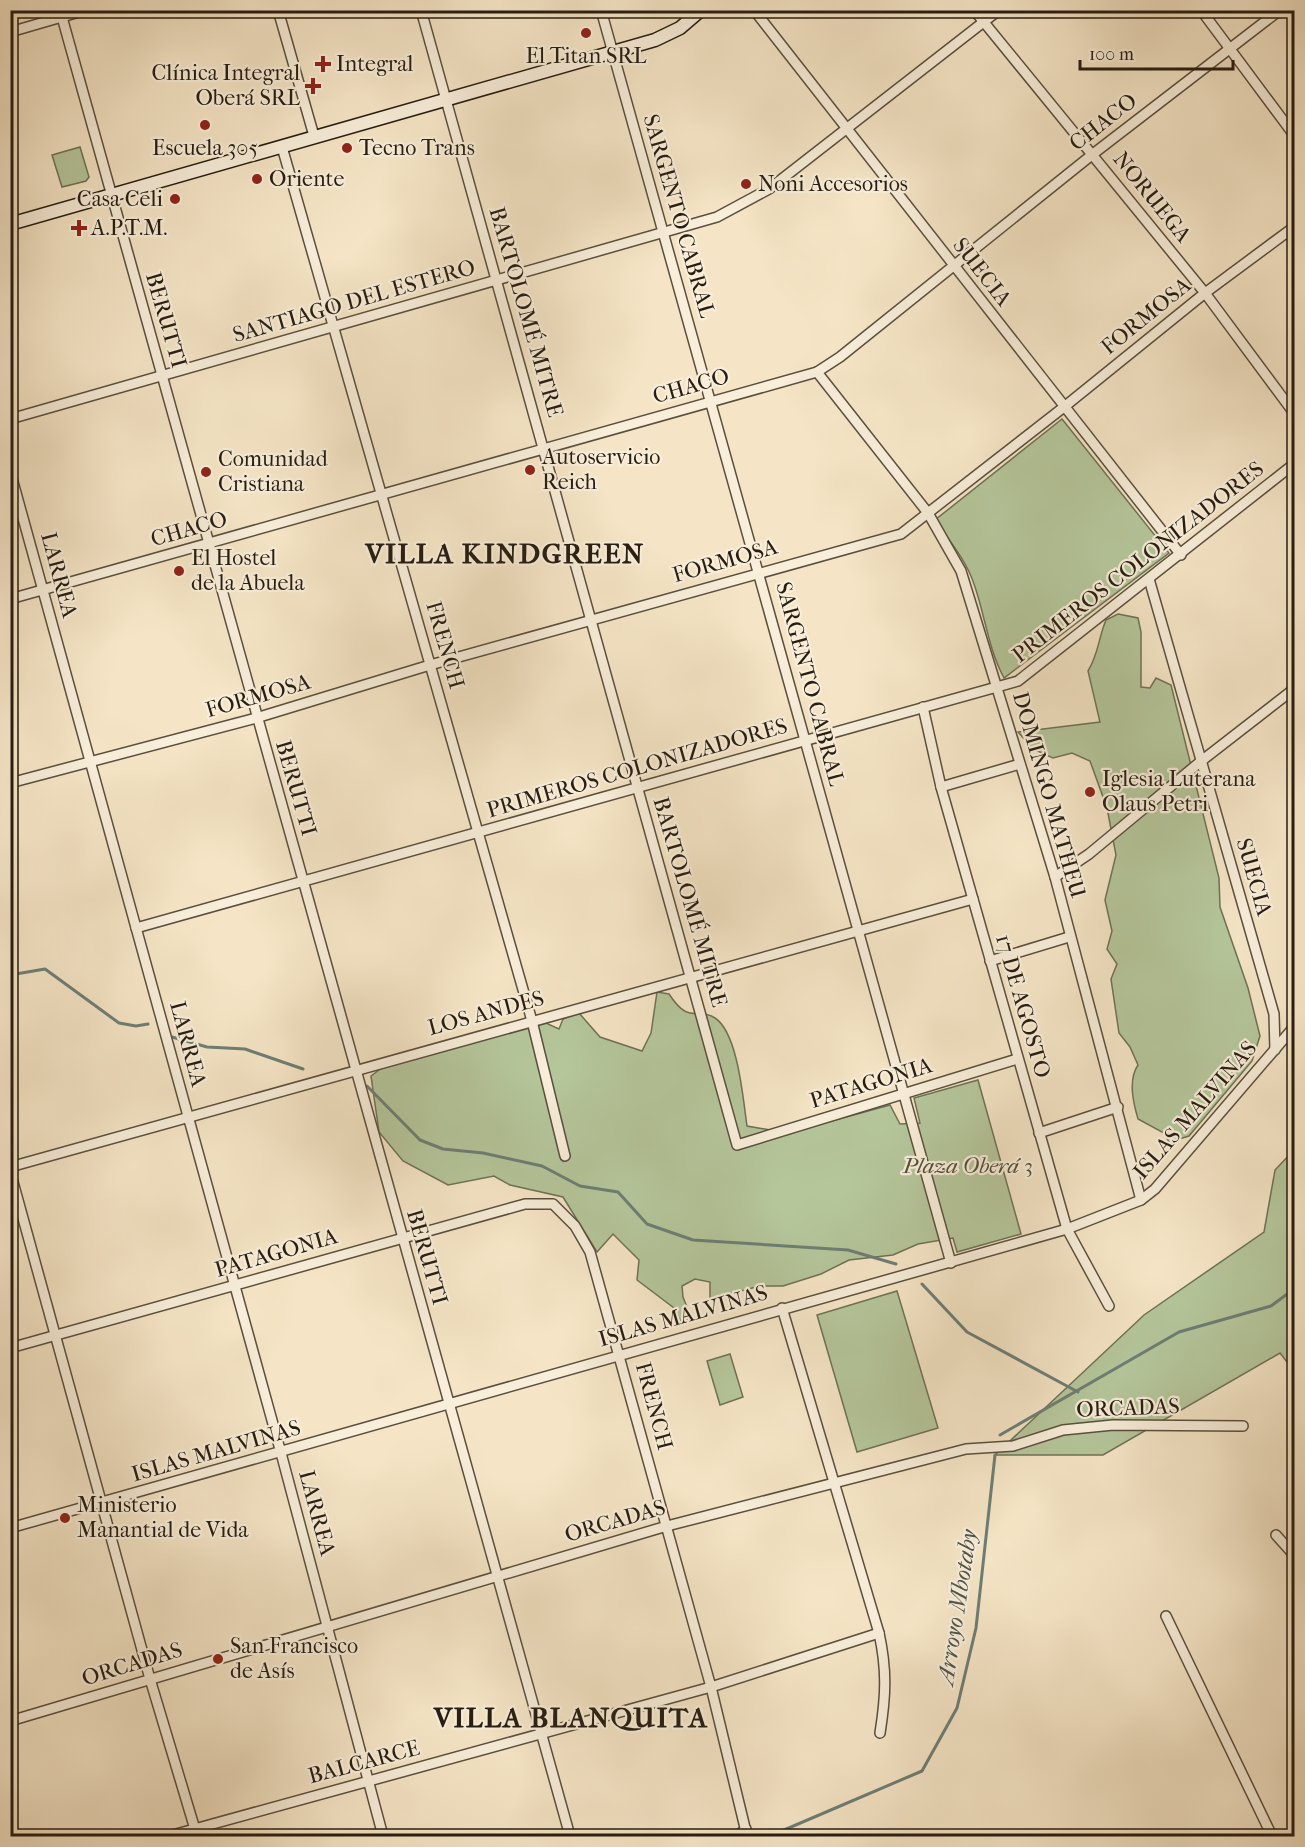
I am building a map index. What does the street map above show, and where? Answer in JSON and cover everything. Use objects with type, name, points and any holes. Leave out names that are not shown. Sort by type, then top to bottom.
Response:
[{"type":"main road","points":[[10,224],[613,53],[668,35],[701,10]]},
{"type":"main road","points":[[10,1832],[12,1836]]},
{"type":"street","points":[[10,32],[61,14],[86,10]]},
{"type":"street","points":[[278,10],[314,136]]},
{"type":"street","name":"BARTOLOMÉ MITRE","points":[[421,10],[737,1145]]},
{"type":"street","name":"SARGENTO CABRAL","points":[[601,10],[760,572],[951,1263]]},
{"type":"street","name":"SUECIA","points":[[754,10],[1181,555]]},
{"type":"street","name":"NORUEGA","points":[[974,10],[1205,293],[1294,413]]},
{"type":"street","name":"SANTIAGO DEL ESTERO","points":[[10,419],[717,217],[769,189],[999,10]]},
{"type":"street","points":[[1201,10],[1294,135]]},
{"type":"street","name":"CHACO","points":[[10,599],[817,372],[954,268],[1093,154],[1280,10]]},
{"type":"street","name":"BERUTTI","points":[[61,14],[354,1070],[570,1836]]},
{"type":"street","name":"FRENCH","points":[[282,147],[532,1021],[565,1156]]},
{"type":"street","name":"FORMOSA","points":[[10,783],[256,718],[590,619],[901,534],[1205,293],[1294,227]]},
{"type":"street","name":"DOMINGO MATHEU","points":[[817,372],[928,513],[961,571],[1055,877],[1069,937],[1118,1107],[1141,1200]]},
{"type":"street","name":"PRIMEROS COLONIZADORES","points":[[136,928],[479,834],[1018,681],[1294,464]]},
{"type":"street","name":"LARREA","points":[[10,471],[281,1453],[383,1836]]},
{"type":"street","name":"SUECIA","points":[[1149,579],[1274,1014],[1275,1050]]},
{"type":"street","points":[[1055,877],[1089,854],[1200,762],[1294,689]]},
{"type":"street","name":"17 DE AGOSTO","points":[[923,707],[941,788],[1067,1229],[1109,1306]]},
{"type":"street","points":[[941,788],[1020,765]]},
{"type":"street","name":"LOS ANDES","points":[[10,1167],[973,899]]},
{"type":"street","points":[[990,961],[1069,937]]},
{"type":"street","name":"ISLAS MALVINAS","points":[[10,1528],[448,1406],[619,1354],[1067,1229],[1141,1200],[1155,1189],[1294,1027]]},
{"type":"street","name":"PATAGONIA","points":[[737,1145],[1017,1059]]},
{"type":"street","points":[[1039,1133],[1118,1107]]},
{"type":"street","points":[[10,1171],[150,1680],[196,1833]]},
{"type":"street","name":"PATAGONIA","points":[[10,1347],[525,1204],[554,1204]]},
{"type":"street","name":"FRENCH","points":[[554,1204],[576,1226],[590,1252],[711,1687],[747,1833]]},
{"type":"street","points":[[782,1308],[879,1633],[886,1668],[886,1692],[880,1733]]},
{"type":"street","name":"ORCADAS","points":[[10,1721],[667,1526],[966,1449],[1013,1446],[1063,1430],[1113,1425],[1243,1426]]},
{"type":"street","points":[[1276,1535],[1294,1553]]},
{"type":"street","points":[[1166,1616],[1272,1836]]},
{"type":"street","name":"BALCARCE","points":[[169,1836],[196,1833],[368,1780],[711,1687],[879,1633]]},
{"type":"street","points":[[737,1836],[747,1833]]},
{"type":"green space","points":[[80,147],[89,177],[86,181],[62,187],[52,155]]},
{"type":"green space","points":[[1062,419],[1169,553],[1004,678],[990,643],[971,575],[957,550],[935,520]]},
{"type":"green space","points":[[1118,614],[1138,618],[1141,632],[1141,687],[1150,688],[1156,678],[1171,685],[1219,878],[1220,907],[1248,988],[1260,1036],[1252,1061],[1189,1136],[1169,1142],[1164,1133],[1138,1119],[1132,1084],[1138,1065],[1130,1047],[1119,1033],[1111,979],[1117,964],[1107,949],[1112,931],[1105,900],[1116,855],[1107,808],[1090,761],[1072,753],[1053,758],[1033,749],[1018,732],[1100,722],[1088,671],[1106,620]]},
{"type":"green space","name":"Plaza Oberá 3","points":[[657,992],[669,994],[682,1010],[693,1014],[708,1015],[723,1026],[729,1037],[738,1068],[747,1126],[788,1133],[890,1105],[900,1124],[920,1123],[914,1098],[978,1080],[1021,1234],[957,1252],[953,1238],[918,1244],[893,1255],[849,1260],[821,1274],[783,1286],[760,1286],[710,1299],[710,1282],[695,1279],[682,1286],[683,1297],[691,1317],[682,1324],[674,1308],[637,1280],[639,1260],[613,1234],[597,1252],[563,1197],[510,1185],[494,1176],[448,1185],[403,1161],[379,1132],[371,1076],[387,1064],[546,1023],[559,1029],[563,1019],[579,1013],[600,1037],[642,1051],[651,1033]]},
{"type":"green space","points":[[1294,1150],[1294,1371],[1280,1353],[1103,1455],[995,1455],[1144,1315],[1264,1232],[1275,1170]]},
{"type":"green space","points":[[897,1291],[938,1428],[857,1452],[817,1315]]},
{"type":"green space","points":[[730,1354],[743,1397],[720,1405],[707,1361]]},
{"type":"waterway","points":[[10,975],[45,969],[119,1023],[136,1026],[148,1024]]},
{"type":"waterway","points":[[172,1037],[207,1047],[245,1049],[303,1069]]},
{"type":"waterway","points":[[367,1086],[420,1140],[443,1149],[483,1153],[542,1166],[580,1186],[618,1192],[647,1224],[693,1240],[848,1250],[896,1264]]},
{"type":"waterway","points":[[922,1284],[967,1332],[1078,1392]]},
{"type":"waterway","name":"Arroyo Mbotaby","points":[[1000,1435],[1179,1332],[1271,1306],[1294,1289]]},
{"type":"waterway","name":"Arroyo Mbotaby","points":[[770,1836],[922,1771],[957,1708],[976,1628],[995,1455]]},
{"type":"place","name":"El Titan SRL","points":[[586,33]]},
{"type":"place","name":"Integral","points":[[323,64]]},
{"type":"place","name":"Clínica Integral Oberá SRL","points":[[313,86]]},
{"type":"place","name":"Escuela 305","points":[[205,125]]},
{"type":"place","name":"Tecno Trans","points":[[347,148]]},
{"type":"place","name":"Oriente","points":[[257,179]]},
{"type":"place","name":"Noni Accesorios","points":[[746,184]]},
{"type":"place","name":"Casa Celi","points":[[175,199]]},
{"type":"place","name":"A.P.T.M.","points":[[79,228]]},
{"type":"place","name":"Autoservicio Reich","points":[[530,470]]},
{"type":"place","name":"Comunidad Cristiana","points":[[206,472]]},
{"type":"place","name":"El Hostel de la Abuela","points":[[179,571]]},
{"type":"place","name":"Iglesia Luterana Olaus Petri","points":[[1090,792]]},
{"type":"place","name":"Ministerio Manantial de Vida","points":[[65,1518]]},
{"type":"place","name":"San Francisco de Asís","points":[[218,1659]]},
{"type":"district","name":"VILLA KINDGREEN","points":[[505,553]]},
{"type":"district","name":"VILLA BLANQUITA","points":[[571,1717]]}]
